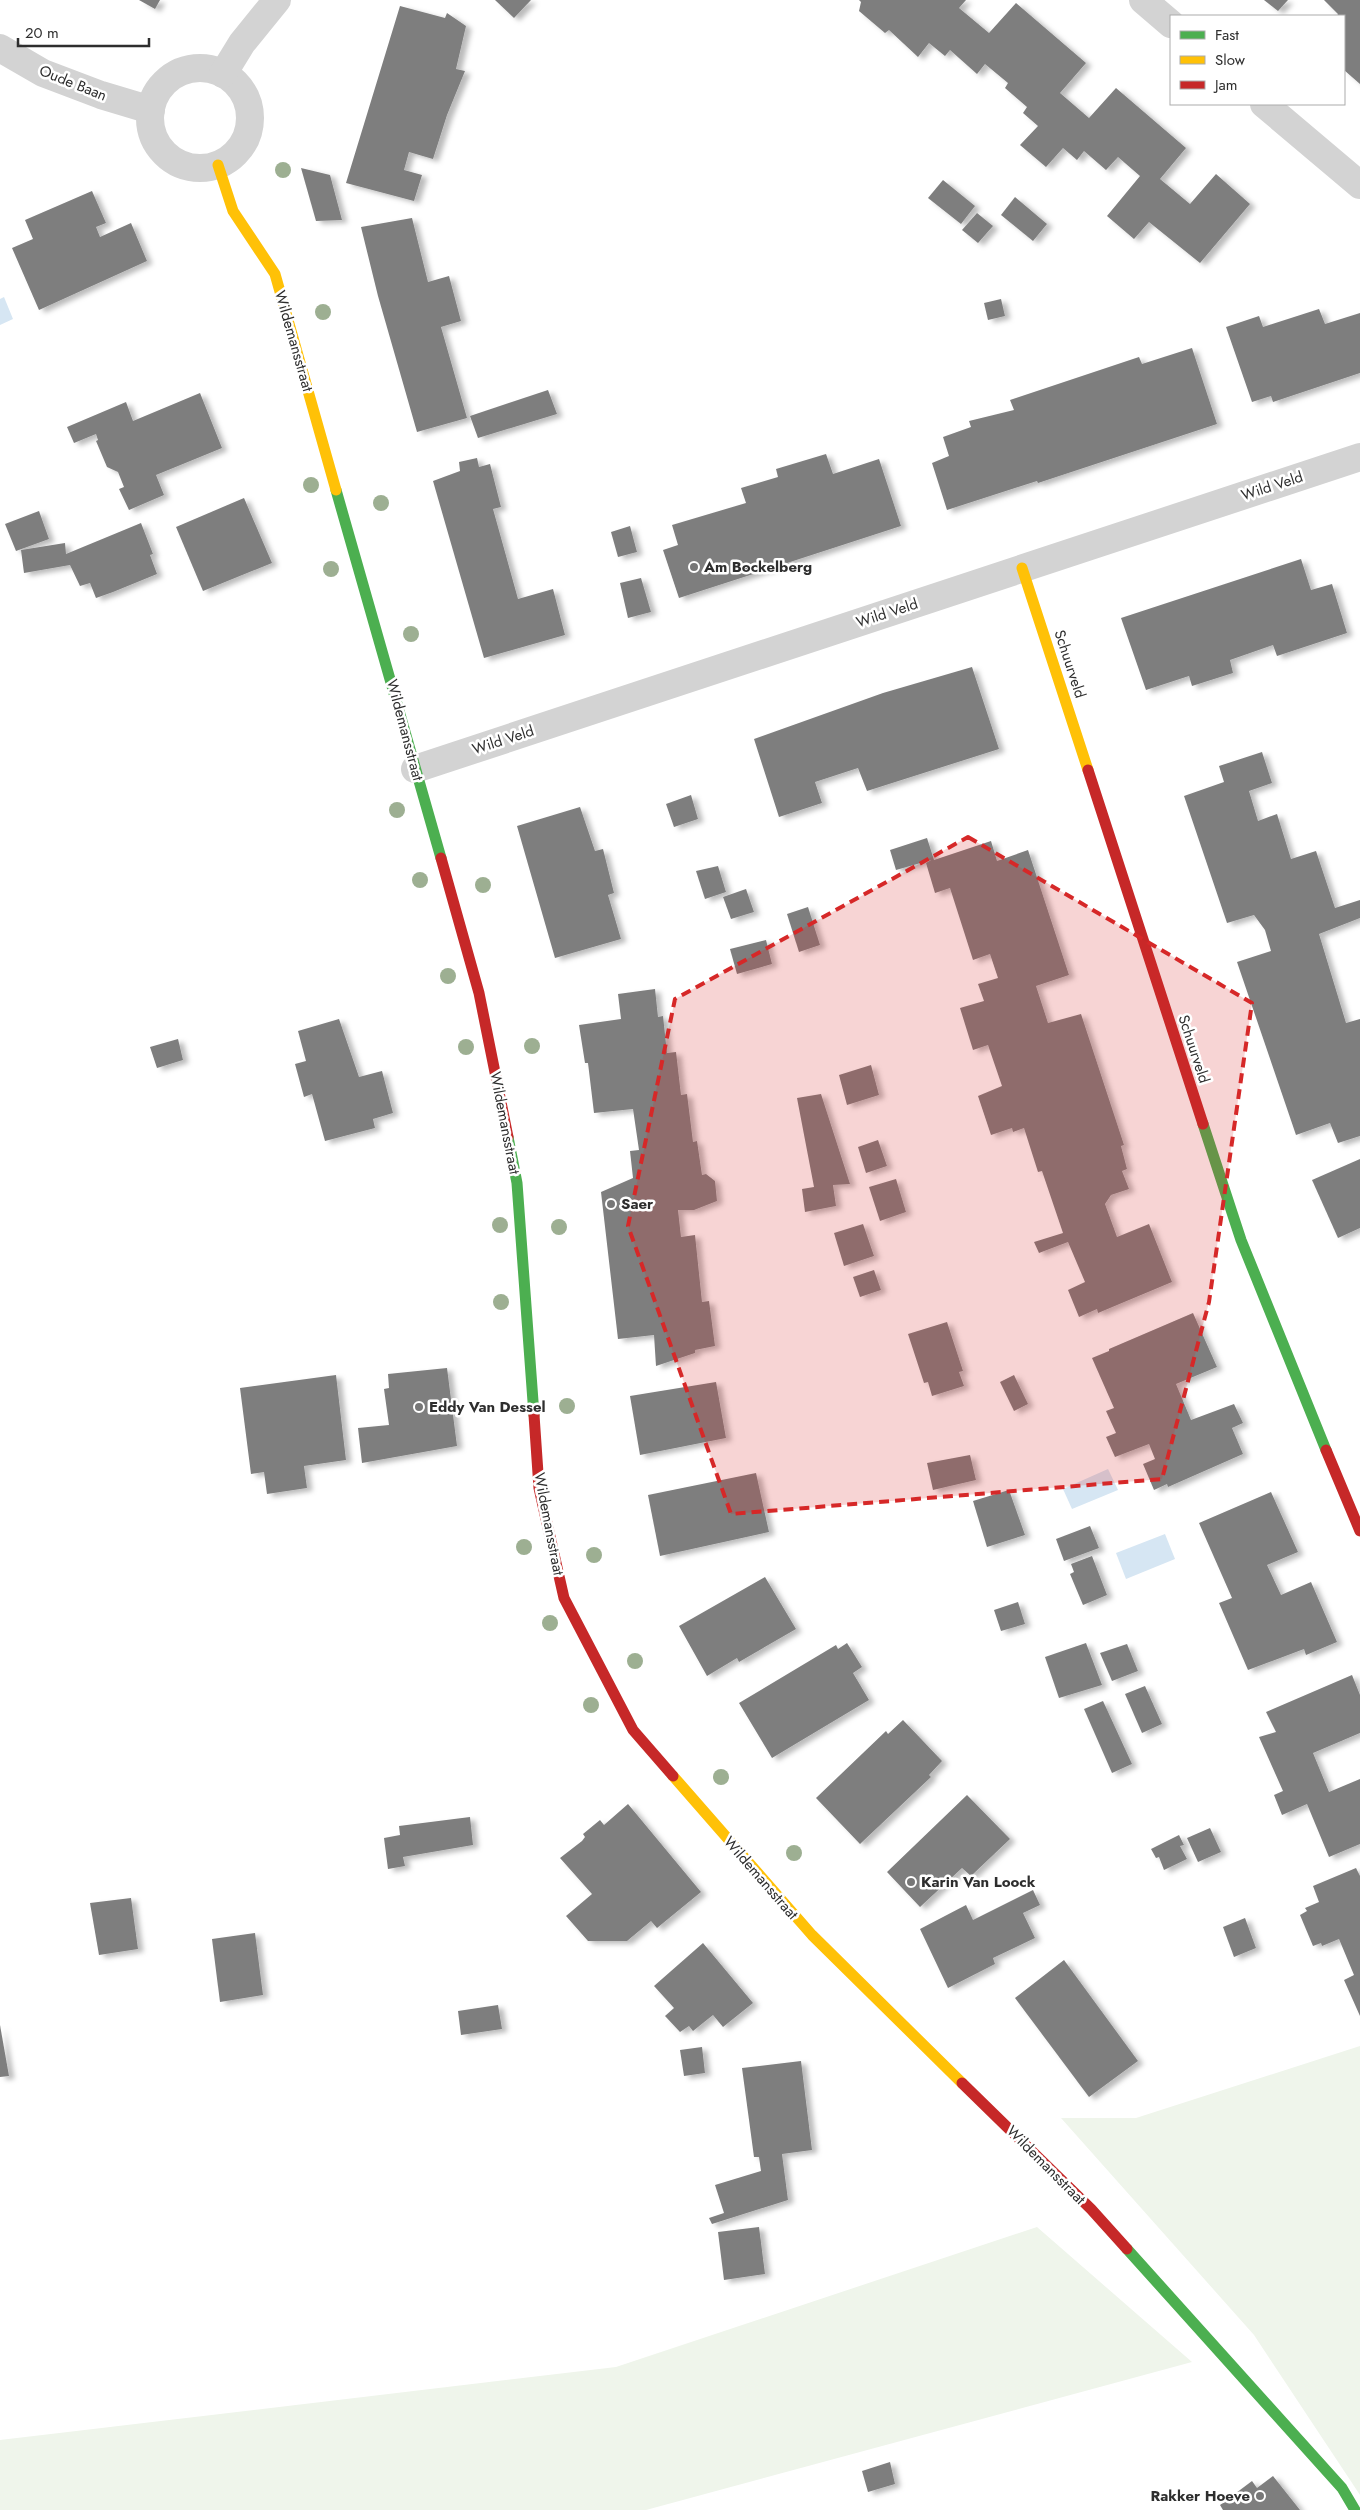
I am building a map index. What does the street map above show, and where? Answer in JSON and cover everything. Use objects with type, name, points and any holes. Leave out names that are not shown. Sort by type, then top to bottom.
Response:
[{"type":"street","points":[[223,74],[242,43],[277,0]]},
{"type":"street","points":[[1143,0],[1170,23]]},
{"type":"street","name":"Oude Baan","points":[[0,48],[43,73],[101,95],[150,110]]},
{"type":"street","points":[[205,68],[223,74],[241,89],[248,104],[250,121],[246,138],[235,155],[218,165],[197,169],[179,164],[163,153],[153,138],[150,110],[156,93],[167,80],[189,69],[205,68]]},
{"type":"street","points":[[1265,105],[1360,185]]},
{"type":"street","name":"Wildemansstraat","points":[[218,165],[233,211],[275,274],[479,993],[517,1183],[539,1488],[564,1598],[633,1730],[812,1936],[1091,2210],[1342,2488],[1355,2510]]},
{"type":"street","name":"Wild Veld","points":[[415,769],[1360,457]]},
{"type":"street","name":"Schuurveld","points":[[1022,568],[1241,1240],[1287,1358],[1360,1531]]},
{"type":"highlighted area","points":[[968,837],[1252,1003],[1209,1302],[1162,1479],[731,1514],[628,1226],[675,999]]},
{"type":"shaded area","points":[[1360,2046],[1360,2495],[1254,2335],[1061,2118],[1136,2118]]},
{"type":"shaded area","points":[[1037,2227],[1192,2362],[646,2510],[0,2510],[0,2440],[616,2367]]},
{"type":"water","points":[[4,297],[13,319],[0,325],[0,299]]},
{"type":"water","points":[[1108,1469],[1118,1490],[1072,1509],[1063,1489]]},
{"type":"water","points":[[1165,1534],[1175,1559],[1126,1579],[1116,1553]]},
{"type":"building","points":[[139,0],[160,0],[155,9]]},
{"type":"building","points":[[495,0],[531,0],[514,18]]},
{"type":"building","points":[[859,0],[966,0],[959,8],[989,33],[1016,3],[1086,63],[1060,93],[1089,118],[1116,88],[1186,148],[1160,179],[1190,204],[1216,174],[1250,204],[1200,263],[1149,222],[1134,239],[1107,216],[1140,176],[1118,157],[1106,170],[1084,151],[1077,160],[1063,148],[1046,167],[1020,145],[1038,126],[1023,113],[1027,107],[1005,88],[1008,83],[985,64],[977,74],[950,50],[945,56],[929,43],[918,57],[889,30],[885,33],[859,11],[861,2]]},
{"type":"building","points":[[1264,0],[1288,0],[1278,11]]},
{"type":"building","points":[[1324,0],[1360,0],[1360,84],[1345,71],[1345,15],[1338,14]]},
{"type":"building","points":[[400,6],[445,18],[447,13],[466,26],[456,69],[465,71],[447,115],[433,159],[409,152],[404,170],[422,175],[414,201],[346,183]]},
{"type":"building","points":[[301,168],[330,175],[342,220],[316,221]]},
{"type":"building","points":[[943,180],[975,206],[961,224],[928,198]]},
{"type":"building","points":[[92,191],[106,223],[96,227],[100,237],[131,223],[147,261],[39,310],[12,248],[33,239],[25,220]]},
{"type":"building","points":[[1015,197],[1047,224],[1033,241],[1001,215]]},
{"type":"building","points":[[977,213],[993,226],[978,243],[962,230]]},
{"type":"building","points":[[412,218],[428,282],[449,276],[461,321],[441,327],[467,418],[417,432],[378,296],[361,227]]},
{"type":"building","points":[[1001,299],[1005,316],[988,320],[984,303]]},
{"type":"building","points":[[1319,309],[1325,324],[1360,313],[1360,373],[1273,402],[1271,396],[1252,402],[1226,327],[1259,316],[1263,327]]},
{"type":"building","points":[[1192,348],[1217,424],[1038,483],[1037,481],[947,510],[932,463],[949,456],[943,437],[971,427],[969,421],[1014,410],[1010,400],[1139,357],[1142,364]]},
{"type":"building","points":[[548,390],[557,414],[478,438],[470,416]]},
{"type":"building","points":[[200,393],[222,448],[156,475],[164,495],[129,510],[119,489],[124,487],[118,472],[107,467],[96,441],[98,440],[96,434],[74,443],[67,427],[126,402],[133,421]]},
{"type":"building","points":[[826,454],[833,474],[879,459],[901,526],[679,598],[663,550],[678,545],[672,525],[746,503],[741,488],[778,477],[776,469]]},
{"type":"building","points":[[477,458],[479,467],[490,464],[501,507],[493,509],[518,599],[553,589],[565,635],[484,658],[433,481],[460,471],[459,462]]},
{"type":"building","points":[[244,498],[272,563],[203,591],[176,527]]},
{"type":"building","points":[[39,511],[49,539],[16,551],[5,524]]},
{"type":"building","points":[[141,523],[153,554],[150,555],[157,574],[96,598],[90,583],[80,586],[70,565],[24,573],[21,550],[65,543],[66,554]]},
{"type":"building","points":[[630,526],[637,552],[618,557],[611,532]]},
{"type":"building","points":[[1301,559],[1311,590],[1332,584],[1347,633],[1277,656],[1273,645],[1230,660],[1233,673],[1192,686],[1189,676],[1146,690],[1121,618]]},
{"type":"building","points":[[641,578],[651,612],[628,618],[620,583]]},
{"type":"building","points":[[972,667],[999,749],[867,791],[858,768],[815,782],[822,803],[779,817],[754,739],[883,693]]},
{"type":"building","points":[[1262,752],[1272,783],[1249,791],[1258,821],[1277,814],[1291,859],[1316,851],[1335,908],[1360,900],[1360,918],[1319,934],[1346,1023],[1360,1019],[1360,1136],[1338,1143],[1330,1123],[1296,1135],[1237,962],[1271,951],[1265,930],[1254,915],[1227,923],[1184,796],[1224,782],[1219,766]]},
{"type":"building","points":[[691,795],[698,819],[674,827],[666,804]]},
{"type":"building","points":[[580,807],[595,851],[603,849],[614,893],[608,895],[621,939],[555,958],[517,826]]},
{"type":"building","points":[[927,838],[934,860],[991,841],[997,861],[1028,850],[1069,975],[1036,986],[1048,1023],[1081,1014],[1124,1145],[1121,1146],[1127,1169],[1122,1171],[1129,1189],[1111,1195],[1105,1204],[1117,1237],[1149,1224],[1172,1282],[1098,1313],[1097,1309],[1079,1317],[1068,1290],[1085,1282],[1068,1242],[1039,1253],[1034,1242],[1063,1233],[1042,1171],[1038,1172],[1024,1128],[1013,1132],[1012,1128],[991,1135],[978,1096],[1002,1086],[988,1045],[973,1050],[960,1008],[984,1001],[978,984],[998,978],[990,954],[973,960],[950,888],[935,893],[926,863],[931,860],[896,870],[890,850]]},
{"type":"building","points":[[718,866],[726,892],[705,899],[696,871]]},
{"type":"building","points":[[746,889],[754,912],[731,919],[723,897]]},
{"type":"building","points":[[808,907],[820,945],[799,952],[787,914]]},
{"type":"building","points":[[766,940],[772,964],[737,974],[730,949]]},
{"type":"building","points":[[655,989],[658,1017],[663,1016],[667,1053],[676,1052],[681,1095],[687,1094],[693,1142],[697,1141],[702,1175],[706,1174],[715,1181],[717,1201],[694,1210],[678,1210],[681,1237],[695,1235],[702,1302],[709,1301],[715,1346],[695,1350],[695,1353],[656,1366],[654,1335],[618,1339],[601,1192],[633,1178],[630,1151],[639,1150],[633,1109],[594,1113],[588,1063],[585,1063],[579,1025],[621,1019],[618,994]]},
{"type":"building","points":[[339,1019],[359,1077],[382,1071],[393,1113],[373,1119],[375,1128],[325,1141],[312,1094],[304,1097],[295,1064],[306,1061],[298,1031]]},
{"type":"building","points":[[178,1039],[183,1060],[157,1068],[150,1047]]},
{"type":"building","points":[[871,1065],[879,1095],[847,1105],[839,1075]]},
{"type":"building","points":[[821,1094],[850,1184],[833,1185],[836,1206],[805,1212],[802,1189],[814,1187],[797,1098]]},
{"type":"building","points":[[878,1140],[887,1166],[866,1173],[858,1147]]},
{"type":"building","points":[[1360,1159],[1360,1228],[1338,1238],[1312,1180]]},
{"type":"building","points":[[896,1179],[906,1212],[880,1221],[869,1187]]},
{"type":"building","points":[[863,1224],[874,1256],[844,1266],[834,1233]]},
{"type":"building","points":[[874,1270],[881,1290],[860,1297],[853,1277]]},
{"type":"building","points":[[1193,1313],[1217,1367],[1176,1384],[1191,1420],[1234,1404],[1243,1423],[1232,1428],[1243,1454],[1168,1487],[1167,1484],[1154,1490],[1143,1464],[1155,1459],[1149,1444],[1115,1457],[1106,1437],[1116,1433],[1106,1411],[1114,1408],[1092,1358]]},
{"type":"building","points":[[947,1322],[963,1371],[959,1372],[964,1386],[932,1396],[928,1382],[924,1383],[908,1334]]},
{"type":"building","name":"Eddy Van Dessel","points":[[447,1368],[457,1446],[362,1463],[358,1428],[389,1425],[384,1389],[389,1388],[388,1374]]},
{"type":"building","points":[[336,1375],[346,1460],[304,1466],[307,1488],[267,1494],[264,1472],[251,1474],[240,1388]]},
{"type":"building","points":[[1014,1375],[1028,1404],[1014,1411],[1000,1382]]},
{"type":"building","points":[[716,1382],[726,1438],[640,1455],[630,1396]]},
{"type":"building","points":[[970,1455],[976,1480],[933,1490],[927,1463]]},
{"type":"building","points":[[756,1473],[769,1532],[660,1556],[648,1495]]},
{"type":"building","points":[[1009,1490],[1025,1535],[987,1547],[973,1501]]},
{"type":"building","points":[[1271,1492],[1298,1552],[1267,1565],[1281,1595],[1311,1582],[1337,1642],[1306,1655],[1304,1649],[1248,1670],[1219,1603],[1232,1598],[1199,1523]]},
{"type":"building","points":[[1090,1526],[1099,1548],[1064,1561],[1056,1539]]},
{"type":"building","points":[[1092,1556],[1107,1595],[1083,1605],[1070,1574],[1074,1572],[1071,1564]]},
{"type":"building","points":[[765,1577],[796,1629],[739,1662],[737,1658],[707,1676],[679,1626]]},
{"type":"building","points":[[1018,1602],[1025,1624],[1001,1631],[994,1610]]},
{"type":"building","points":[[847,1643],[862,1667],[853,1673],[869,1700],[772,1758],[739,1703],[836,1645],[838,1649]]},
{"type":"building","points":[[1086,1643],[1102,1685],[1059,1698],[1045,1657]]},
{"type":"building","points":[[1127,1644],[1138,1671],[1112,1681],[1100,1653]]},
{"type":"building","points":[[1352,1675],[1360,1695],[1360,1733],[1313,1753],[1329,1792],[1360,1779],[1360,1844],[1329,1857],[1307,1804],[1282,1815],[1274,1795],[1283,1791],[1259,1737],[1276,1732],[1266,1712]]},
{"type":"building","points":[[1145,1686],[1162,1724],[1142,1733],[1125,1694]]},
{"type":"building","points":[[1103,1701],[1132,1764],[1112,1773],[1084,1709]]},
{"type":"building","points":[[903,1720],[942,1761],[929,1775],[931,1777],[860,1844],[816,1798],[886,1731],[888,1734]]},
{"type":"building","points":[[967,1795],[1010,1839],[971,1876],[962,1868],[920,1907],[887,1872]]},
{"type":"building","points":[[628,1804],[701,1892],[657,1928],[651,1921],[627,1941],[588,1941],[566,1916],[592,1894],[560,1858],[582,1841],[585,1837],[583,1834],[600,1820],[604,1825]]},
{"type":"building","points":[[470,1817],[473,1845],[403,1857],[405,1866],[388,1869],[384,1838],[400,1835],[399,1826]]},
{"type":"building","points":[[1210,1828],[1221,1852],[1198,1862],[1187,1838]]},
{"type":"building","points":[[1179,1835],[1184,1845],[1180,1846],[1187,1859],[1164,1870],[1159,1857],[1156,1858],[1151,1849]]},
{"type":"building","points":[[1356,1868],[1360,1876],[1360,2016],[1344,1980],[1354,1975],[1339,1939],[1322,1946],[1321,1943],[1313,1946],[1300,1915],[1307,1911],[1305,1908],[1319,1902],[1313,1886]]},
{"type":"building","points":[[1033,1890],[1040,1905],[1023,1913],[1035,1938],[993,1958],[995,1964],[948,1988],[920,1929],[966,1905],[973,1920]]},
{"type":"building","points":[[131,1898],[138,1949],[99,1955],[90,1903]]},
{"type":"building","points":[[1245,1918],[1256,1948],[1234,1957],[1223,1927]]},
{"type":"building","points":[[255,1933],[263,1995],[220,2002],[212,1939]]},
{"type":"building","points":[[703,1943],[753,2003],[723,2027],[713,2015],[693,2031],[689,2026],[680,2032],[665,2016],[674,2008],[654,1986]]},
{"type":"building","points":[[1064,1960],[1138,2061],[1089,2097],[1015,1998]]},
{"type":"building","points":[[498,2005],[502,2029],[461,2035],[458,2011]]},
{"type":"building","points":[[0,2025],[9,2076],[0,2077]]},
{"type":"building","points":[[702,2047],[705,2073],[684,2076],[680,2050]]},
{"type":"building","points":[[801,2061],[812,2150],[782,2154],[788,2200],[712,2224],[709,2218],[724,2213],[715,2185],[761,2171],[759,2157],[754,2157],[742,2068]]},
{"type":"building","points":[[759,2227],[765,2274],[724,2280],[718,2232]]},
{"type":"building","points":[[890,2462],[895,2484],[868,2492],[862,2471]]},
{"type":"building","name":"Rakker Hoeve","points":[[1273,2476],[1300,2510],[1223,2510],[1220,2505],[1252,2481],[1257,2488]]},
{"type":"traffic: fast","points":[[336,490],[441,858]]},
{"type":"traffic: fast","points":[[1203,1124],[1241,1240],[1326,1450]]},
{"type":"traffic: fast","points":[[508,1137],[517,1183],[534,1415]]},
{"type":"traffic: fast","points":[[1127,2249],[1342,2488],[1355,2510]]},
{"type":"traffic: slow","points":[[218,165],[233,211],[275,274],[336,490]]},
{"type":"traffic: slow","points":[[1022,568],[1088,770]]},
{"type":"traffic: slow","points":[[673,1776],[812,1935],[962,2083]]},
{"type":"traffic: jam","points":[[1088,770],[1203,1124]]},
{"type":"traffic: jam","points":[[441,858],[479,993],[508,1137]]},
{"type":"traffic: jam","points":[[534,1415],[539,1488],[564,1598],[633,1730],[673,1776]]},
{"type":"traffic: jam","points":[[1326,1450],[1360,1531]]},
{"type":"traffic: jam","points":[[962,2083],[1091,2209],[1127,2249]]},
{"type":"place","name":"Am Bockelberg","points":[[694,567]]},
{"type":"place","name":"Saer","points":[[611,1204]]},
{"type":"place","name":"Eddy Van Dessel","points":[[419,1407]]},
{"type":"place","name":"Karin Van Loock","points":[[911,1882]]},
{"type":"place","name":"Rakker Hoeve","points":[[1260,2496]]}]
